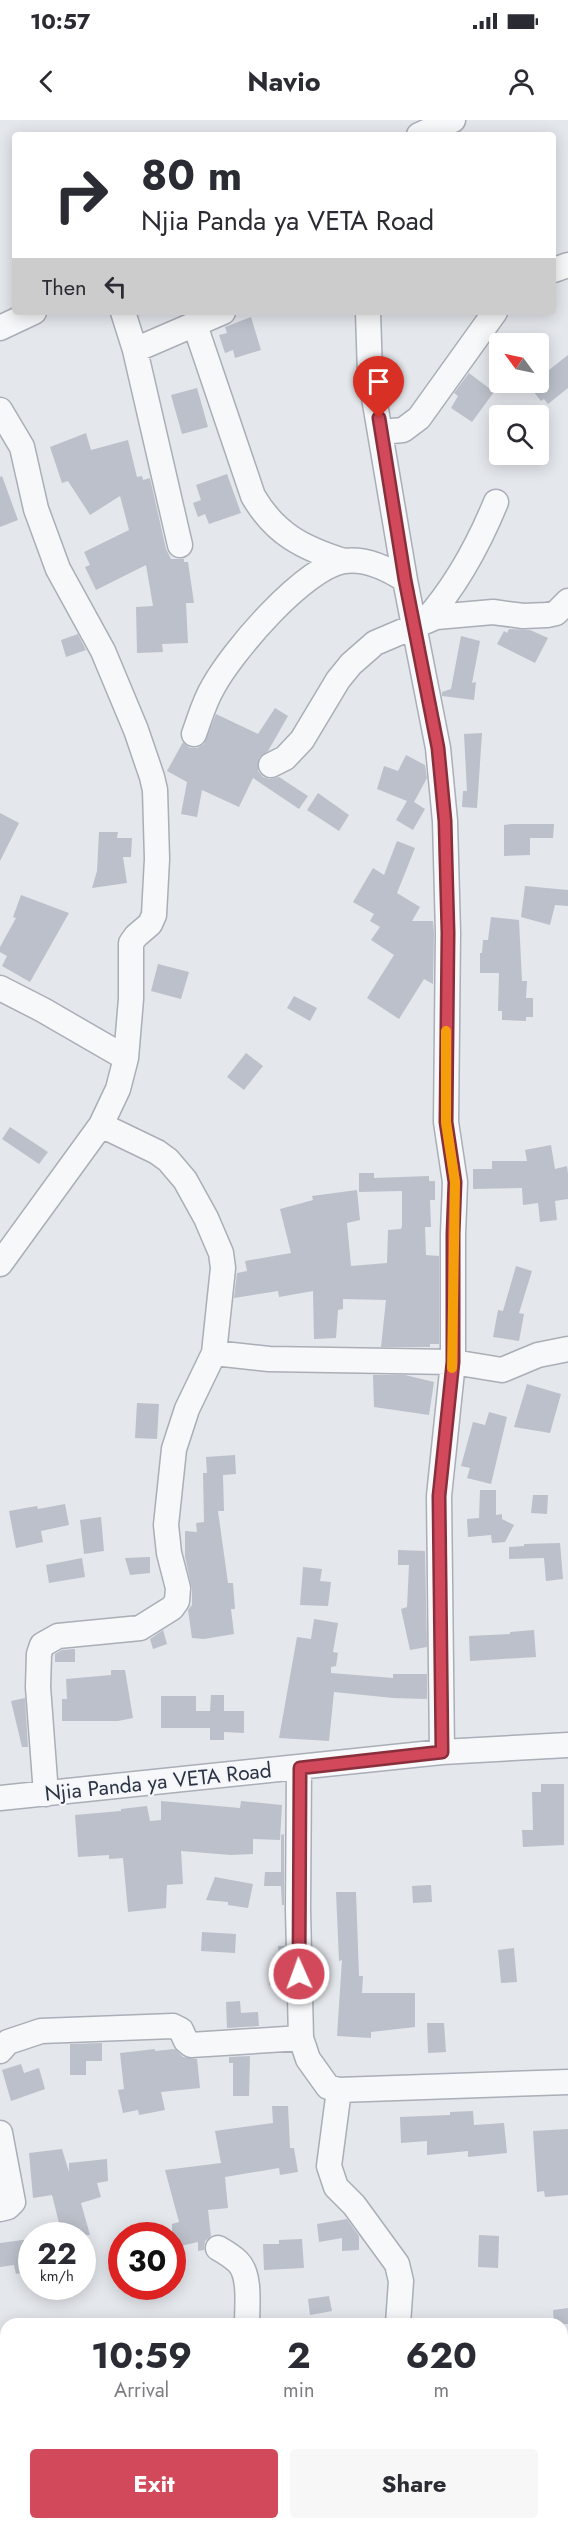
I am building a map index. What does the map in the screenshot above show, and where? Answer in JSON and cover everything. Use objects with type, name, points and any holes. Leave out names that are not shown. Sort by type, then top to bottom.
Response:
[{"type":"street","points":[[426,132],[453,120]]},
{"type":"street","points":[[0,328],[28,315]]},
{"type":"street","points":[[124,315],[135,350],[180,546]]},
{"type":"street","points":[[135,350],[217,315]]},
{"type":"street","points":[[368,315],[370,374],[405,580],[420,624],[438,748],[445,821],[448,933],[446,1122],[455,1182],[453,1362],[439,1496],[442,1752]]},
{"type":"street","points":[[381,432],[403,430],[419,418],[493,315]]},
{"type":"street","points":[[195,325],[253,496],[263,515],[279,531],[320,554],[388,569],[405,580]]},
{"type":"street","points":[[0,411],[22,447],[32,493],[49,546],[68,590],[103,651],[146,757],[154,790],[157,859],[154,915],[150,924],[131,943],[131,999],[126,1058],[118,1089],[101,1125],[0,1264]]},
{"type":"street","points":[[420,624],[458,579],[483,534],[496,502]]},
{"type":"street","points":[[194,735],[212,688],[243,644],[272,612],[303,584],[326,568],[344,561]]},
{"type":"street","points":[[271,765],[285,758],[302,740],[338,680],[351,664],[375,643],[448,615],[494,612],[523,616],[547,615],[556,613],[568,601]]},
{"type":"street","points":[[0,988],[126,1058]]},
{"type":"street","points":[[46,1794],[38,1687],[40,1650],[45,1642],[58,1636],[140,1628],[175,1605],[178,1588],[169,1554],[166,1525],[174,1449],[188,1409],[214,1353],[224,1261],[206,1218],[185,1180],[168,1160],[157,1152],[101,1125]]},
{"type":"street","points":[[214,1353],[269,1359],[453,1362],[502,1370],[538,1355],[568,1349]]},
{"type":"street","name":"Njia Panda ya VETA Road","points":[[0,1798],[442,1752],[568,1745]]},
{"type":"street","points":[[300,1768],[298,1910],[301,2038],[308,2059],[328,2087],[339,2090],[568,2082]]},
{"type":"street","points":[[0,2051],[8,2043],[41,2031],[173,2026],[181,2030],[186,2041],[191,2045],[301,2038]]},
{"type":"street","points":[[339,2090],[329,2166],[331,2176],[336,2187],[354,2205],[397,2264],[401,2281],[398,2318]]},
{"type":"street","points":[[0,2133],[13,2202],[8,2207],[0,2209]]},
{"type":"street","points":[[218,2248],[243,2268],[247,2318]]},
{"type":"building","points":[[251,317],[261,350],[235,358],[233,350],[225,353],[219,335],[227,333],[225,327]]},
{"type":"building","points":[[568,355],[568,388],[548,404],[544,399],[541,401],[535,393],[549,393],[549,370]]},
{"type":"building","points":[[469,373],[489,388],[489,393],[493,393],[472,422],[451,408],[458,396],[454,393]]},
{"type":"building","points":[[197,388],[208,427],[182,434],[171,395]]},
{"type":"building","points":[[86,433],[91,450],[128,440],[137,477],[142,476],[143,480],[150,478],[166,549],[171,559],[184,559],[184,562],[188,562],[194,603],[186,603],[188,643],[162,644],[163,652],[137,653],[136,607],[153,606],[146,565],[96,590],[85,567],[90,565],[84,552],[129,530],[120,496],[90,515],[68,481],[62,483],[50,447]]},
{"type":"building","points":[[227,474],[241,513],[209,524],[205,514],[198,517],[193,503],[201,500],[196,485]]},
{"type":"building","points":[[2,476],[18,520],[0,527],[0,477]]},
{"type":"building","points":[[509,629],[530,630],[548,638],[535,663],[497,644],[504,631],[507,633]]},
{"type":"building","points":[[78,634],[86,650],[66,657],[61,640]]},
{"type":"building","points":[[461,636],[480,641],[472,683],[476,682],[474,700],[442,696],[442,692],[451,689]]},
{"type":"building","points":[[275,708],[288,716],[268,751],[259,758],[258,771],[263,777],[270,779],[279,777],[308,796],[299,809],[253,778],[239,807],[202,790],[197,817],[181,814],[187,782],[167,771],[183,742],[190,748],[197,748],[204,744],[216,714],[258,734]]},
{"type":"building","points":[[482,733],[477,808],[462,807],[463,791],[467,791],[464,734]]},
{"type":"building","points":[[406,755],[425,765],[427,778],[414,802],[425,809],[413,830],[396,820],[407,801],[377,789],[384,766],[398,771]]},
{"type":"building","points":[[318,793],[349,815],[339,831],[307,810]]},
{"type":"building","points":[[0,813],[19,823],[0,861]]},
{"type":"building","points":[[554,824],[553,838],[530,838],[530,855],[504,856],[504,825]]},
{"type":"building","points":[[99,832],[118,832],[117,838],[132,838],[131,857],[123,857],[127,883],[92,888],[97,871]]},
{"type":"building","points":[[397,841],[415,848],[397,893],[420,907],[412,921],[433,921],[434,933],[433,984],[424,979],[399,1019],[367,998],[394,955],[371,940],[380,927],[370,921],[374,914],[353,902],[373,868],[384,875]]},
{"type":"building","points":[[525,886],[568,890],[568,906],[555,905],[550,925],[521,917]]},
{"type":"building","points":[[21,895],[69,913],[30,982],[2,966],[7,956],[0,952],[0,947],[16,918],[13,917]]},
{"type":"building","points":[[491,917],[519,920],[522,981],[527,981],[526,998],[533,998],[533,1017],[526,1017],[526,1021],[502,1020],[502,1011],[498,1011],[499,973],[480,973],[480,953],[482,953],[483,940],[488,940]]},
{"type":"building","points":[[158,964],[189,972],[181,999],[151,991]]},
{"type":"building","points":[[294,996],[317,1008],[310,1021],[287,1008]]},
{"type":"building","points":[[246,1053],[263,1066],[244,1090],[227,1077]]},
{"type":"building","points":[[10,1127],[48,1152],[39,1164],[2,1139]]},
{"type":"building","points":[[551,1145],[555,1169],[567,1166],[568,1174],[568,1199],[555,1201],[557,1220],[540,1222],[538,1203],[523,1205],[522,1188],[473,1189],[473,1169],[492,1169],[492,1161],[527,1161],[525,1150]]},
{"type":"building","points":[[359,1173],[374,1173],[374,1178],[429,1176],[429,1181],[435,1181],[435,1200],[430,1200],[431,1227],[425,1227],[426,1255],[439,1256],[439,1344],[430,1344],[430,1347],[381,1347],[386,1300],[343,1299],[343,1309],[338,1310],[336,1338],[314,1339],[313,1291],[279,1297],[278,1291],[234,1298],[237,1273],[247,1271],[245,1261],[291,1253],[280,1209],[313,1200],[312,1196],[357,1190],[360,1220],[347,1223],[351,1266],[387,1263],[388,1230],[401,1229],[402,1226],[402,1191],[359,1192]]},
{"type":"building","points":[[516,1266],[532,1271],[519,1313],[524,1314],[519,1341],[493,1337],[498,1310],[503,1311]]},
{"type":"building","points":[[373,1375],[405,1375],[434,1382],[429,1415],[374,1407]]},
{"type":"building","points":[[527,1384],[561,1394],[550,1433],[514,1427]]},
{"type":"building","points":[[137,1403],[159,1404],[157,1439],[135,1438]]},
{"type":"building","points":[[489,1412],[507,1417],[491,1484],[467,1478],[470,1468],[461,1466],[473,1422],[485,1425]]},
{"type":"building","points":[[235,1455],[236,1474],[223,1475],[224,1511],[218,1511],[228,1583],[233,1583],[235,1609],[231,1609],[234,1634],[204,1639],[192,1638],[188,1610],[192,1605],[192,1589],[185,1557],[185,1531],[197,1532],[196,1523],[204,1522],[203,1473],[207,1473],[206,1457]]},
{"type":"building","points":[[480,1490],[496,1490],[496,1515],[502,1514],[502,1519],[514,1525],[505,1542],[492,1543],[491,1535],[468,1537],[467,1519],[479,1518]]},
{"type":"building","points":[[533,1495],[548,1495],[547,1514],[531,1513]]},
{"type":"building","points":[[65,1504],[69,1525],[41,1531],[43,1542],[16,1548],[9,1511]]},
{"type":"building","points":[[101,1517],[104,1551],[84,1554],[80,1520]]},
{"type":"building","points":[[560,1543],[563,1579],[546,1581],[544,1558],[509,1559],[509,1547],[524,1546],[524,1544]]},
{"type":"building","points":[[398,1550],[425,1551],[427,1647],[410,1650],[401,1609],[407,1607],[409,1565],[398,1565]]},
{"type":"building","points":[[150,1557],[150,1573],[130,1575],[125,1558]]},
{"type":"building","points":[[82,1558],[85,1577],[49,1583],[46,1565]]},
{"type":"building","points":[[303,1567],[322,1569],[320,1581],[331,1582],[328,1606],[300,1605]]},
{"type":"building","points":[[314,1619],[338,1623],[333,1652],[338,1653],[336,1666],[331,1667],[331,1673],[393,1678],[393,1674],[427,1674],[427,1699],[334,1692],[329,1741],[279,1738],[297,1637],[311,1639]]},
{"type":"building","points":[[163,1630],[167,1644],[153,1649],[150,1639]]},
{"type":"building","points":[[534,1630],[536,1657],[470,1661],[469,1636]]},
{"type":"building","points":[[75,1649],[75,1662],[55,1662],[55,1654],[62,1650]]},
{"type":"building","points":[[111,1670],[125,1670],[133,1718],[118,1721],[62,1721],[62,1699],[67,1699],[66,1679],[111,1675]]},
{"type":"building","points":[[211,1695],[224,1695],[224,1711],[244,1711],[244,1733],[224,1732],[224,1740],[210,1740],[210,1728],[161,1728],[161,1696],[196,1696],[196,1711],[210,1711]]},
{"type":"building","points":[[25,1698],[28,1747],[22,1747],[11,1701]]},
{"type":"building","points":[[541,1784],[564,1784],[564,1845],[523,1847],[522,1830],[533,1830],[532,1792],[541,1792]]},
{"type":"building","points":[[161,1801],[240,1808],[241,1801],[282,1805],[280,1840],[253,1839],[253,1854],[231,1855],[181,1851],[183,1884],[167,1885],[166,1908],[128,1912],[123,1858],[109,1859],[109,1855],[78,1857],[75,1815],[147,1806],[150,1821],[161,1820]]},
{"type":"building","points":[[284,1834],[284,1905],[282,1905],[281,1886],[264,1886],[265,1872],[281,1872],[281,1835]]},
{"type":"building","points":[[215,1877],[253,1884],[248,1908],[228,1905],[228,1902],[206,1900]]},
{"type":"building","points":[[431,1885],[432,1902],[413,1903],[412,1886]]},
{"type":"building","points":[[336,1892],[356,1892],[359,1976],[363,1976],[362,1993],[415,1993],[415,2027],[371,2032],[371,2038],[337,2036],[342,1960],[339,1961]]},
{"type":"building","points":[[202,1932],[236,1934],[235,1953],[201,1951]]},
{"type":"building","points":[[278,1946],[285,1946],[286,1987],[269,1985],[269,1969],[280,1969]]},
{"type":"building","points":[[514,1948],[517,1982],[501,1983],[498,1950]]},
{"type":"building","points":[[240,2001],[241,2013],[258,2012],[259,2026],[227,2028],[226,2002]]},
{"type":"building","points":[[427,2023],[444,2023],[446,2052],[428,2053]]},
{"type":"building","points":[[102,2043],[102,2061],[86,2061],[86,2075],[70,2075],[70,2044]]},
{"type":"building","points":[[155,2049],[155,2051],[175,2049],[183,2057],[197,2059],[200,2088],[161,2092],[165,2110],[139,2115],[138,2110],[123,2113],[118,2090],[124,2089],[120,2053]]},
{"type":"building","points":[[250,2056],[249,2096],[233,2096],[233,2063],[229,2063],[229,2057]]},
{"type":"building","points":[[21,2064],[24,2073],[39,2068],[45,2089],[11,2101],[2,2070]]},
{"type":"building","points":[[272,2106],[288,2106],[290,2148],[294,2148],[298,2172],[280,2175],[279,2168],[225,2177],[228,2208],[208,2210],[211,2236],[205,2241],[204,2250],[198,2251],[198,2242],[186,2245],[186,2222],[179,2222],[165,2170],[221,2163],[215,2131],[273,2123]]},
{"type":"building","points":[[473,2111],[474,2125],[504,2123],[507,2153],[468,2157],[468,2151],[427,2155],[427,2141],[401,2143],[400,2117],[450,2115],[450,2112]]},
{"type":"building","points":[[568,2129],[568,2195],[545,2197],[544,2191],[537,2192],[533,2131]]},
{"type":"building","points":[[62,2149],[69,2172],[69,2163],[107,2159],[108,2181],[97,2183],[101,2197],[81,2203],[86,2222],[59,2222],[52,2195],[33,2198],[29,2153]]},
{"type":"building","points":[[347,2219],[359,2236],[359,2250],[342,2251],[342,2238],[319,2242],[317,2224]]},
{"type":"building","points":[[479,2235],[499,2236],[498,2268],[478,2267]]},
{"type":"building","points":[[302,2239],[304,2268],[264,2270],[263,2244],[279,2244],[279,2240]]},
{"type":"building","points":[[18,2241],[18,2274],[16,2274],[14,2265],[0,2267],[0,2243]]},
{"type":"building","points":[[329,2296],[332,2311],[310,2315],[308,2299]]},
{"type":"building","points":[[568,2308],[568,2318],[554,2318],[553,2310]]},
{"type":"slow traffic","points":[[446,1031],[446,1122],[455,1182],[452,1368]]},
{"type":"route","points":[[299,1974],[300,1768],[442,1752],[439,1496],[453,1362],[455,1182],[446,1122],[448,933],[445,821],[438,748],[405,580],[379,418]]}]
